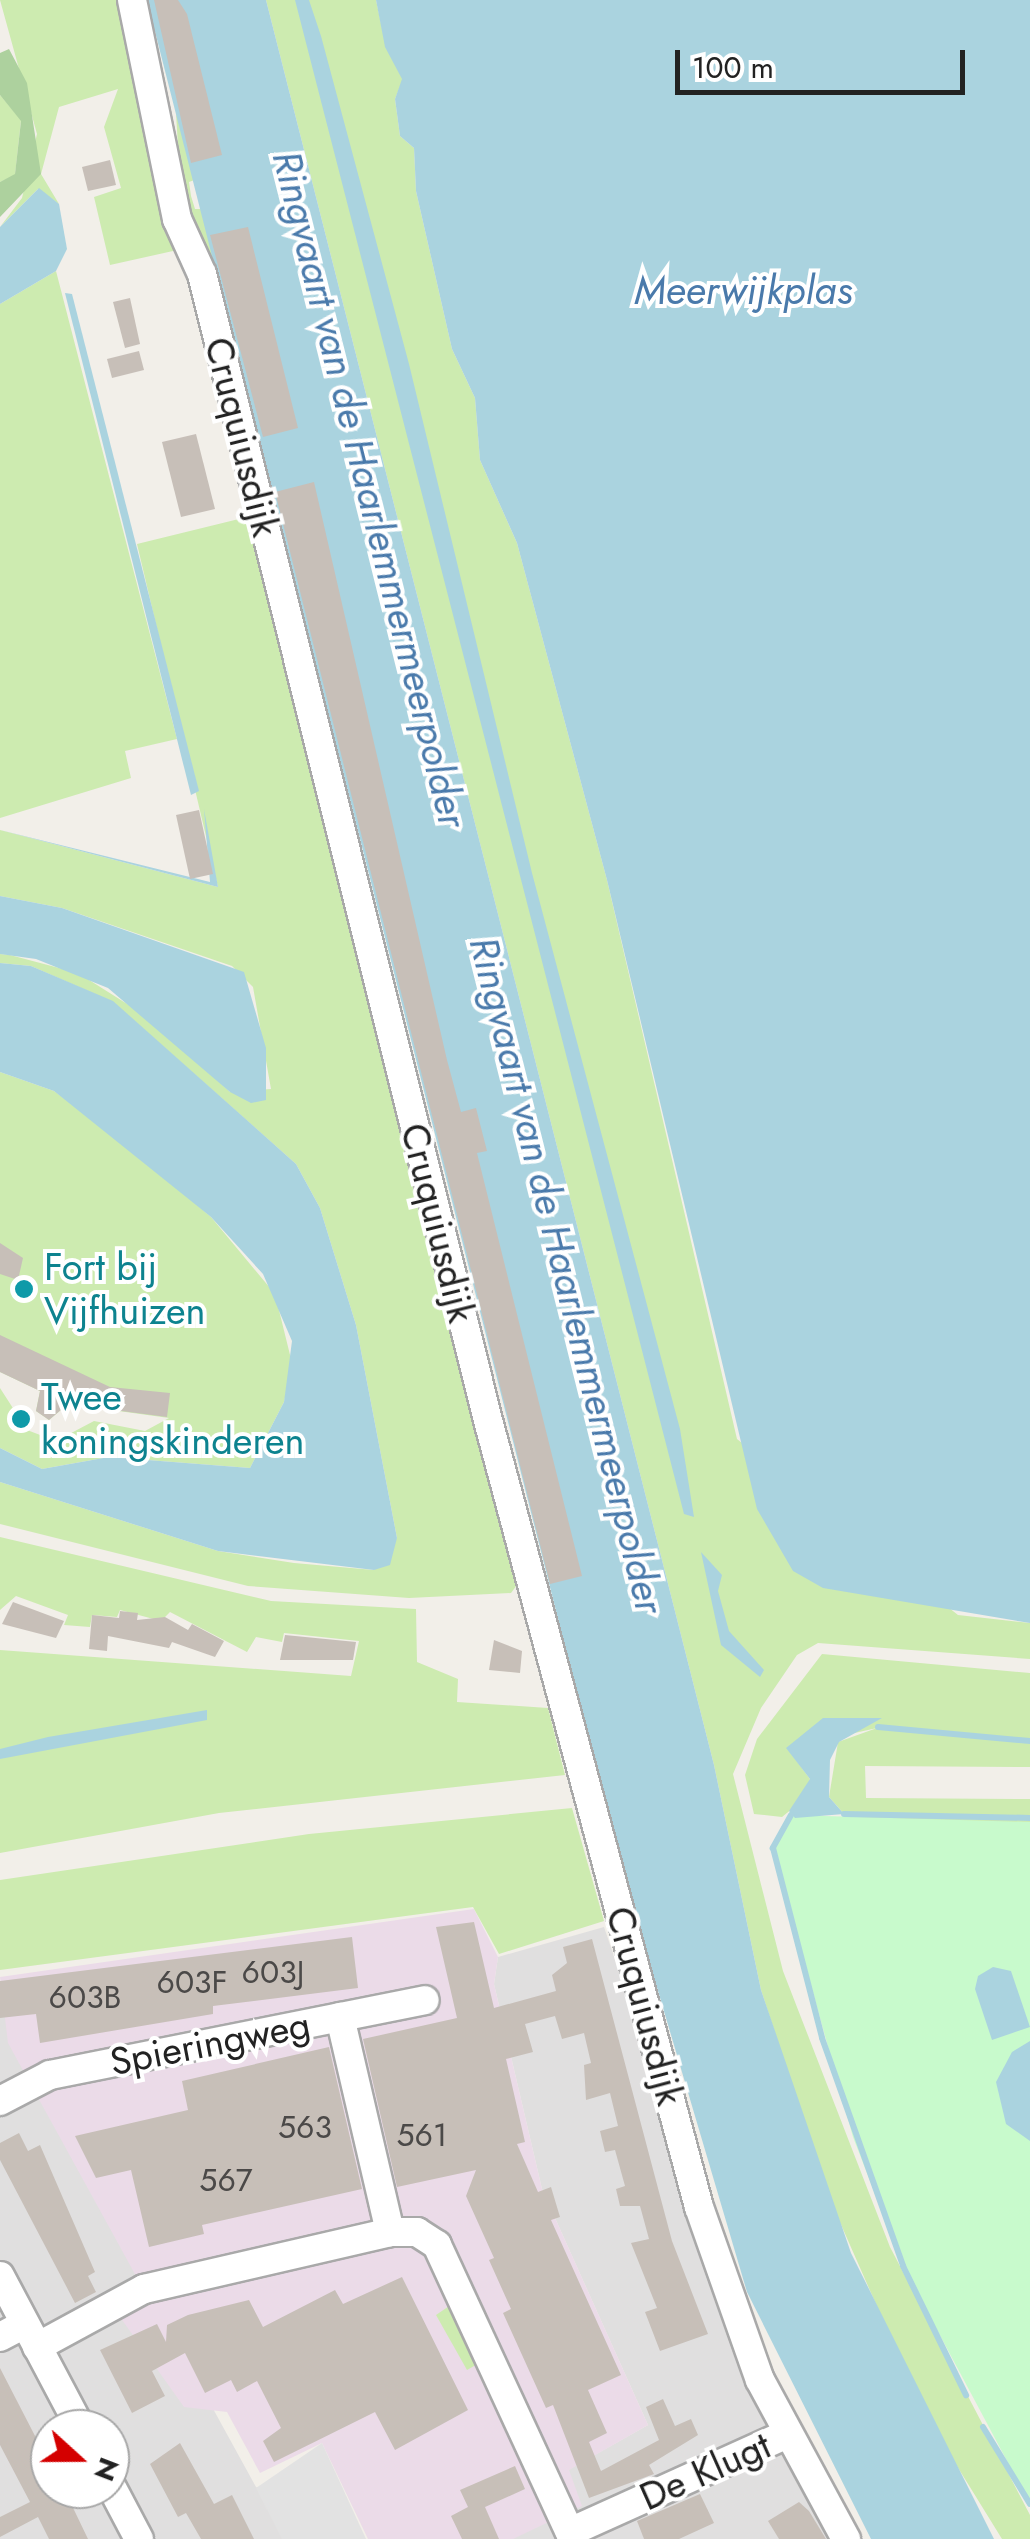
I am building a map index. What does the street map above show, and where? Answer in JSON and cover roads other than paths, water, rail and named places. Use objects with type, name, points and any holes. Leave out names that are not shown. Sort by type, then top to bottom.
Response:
[{"type":"street","name":"Cruquiusdijk","points":[[132,0],[177,219],[202,274],[592,1809],[699,2207],[741,2336],[786,2435],[846,2539]]},
{"type":"street","name":"Spieringweg","points":[[0,2101],[50,2075],[425,2000]]},
{"type":"street","points":[[340,2017],[390,2232]]},
{"type":"street","points":[[21,2336],[144,2288],[390,2232],[417,2232],[437,2245],[571,2536]]},
{"type":"street","points":[[0,2276],[21,2336],[68,2409]]},
{"type":"street","name":"De Klugt","points":[[571,2536],[786,2435]]},
{"type":"street","points":[[123,2509],[139,2539]]},
{"type":"water","name":"Ringvaart van de Haarlemmermeerpolder","points":[[147,0],[266,0],[714,1765],[761,1990],[851,2253],[994,2539],[871,2539],[747,2292],[619,1859]]},
{"type":"water","points":[[295,0],[309,0],[321,36],[409,364],[532,873],[680,1429],[694,1517],[684,1514]]},
{"type":"water","name":"Meerwijkplas","points":[[376,0],[1030,0],[1030,1623],[823,1588],[793,1571],[757,1509],[607,880],[517,543],[480,460],[475,398],[452,349],[416,191],[414,148],[400,136],[395,99],[402,79],[385,47]]},
{"type":"water","points":[[39,188],[59,204],[67,249],[56,271],[0,304],[0,227]]},
{"type":"water","points":[[65,293],[72,294],[199,791],[191,795]]},
{"type":"water","points":[[204,809],[218,887],[0,830],[210,882]]},
{"type":"water","points":[[0,896],[62,908],[244,972],[266,1048],[266,1100],[251,1103],[230,1092],[108,988],[36,959],[0,954]]},
{"type":"water","points":[[0,963],[31,966],[113,1001],[296,1164],[320,1208],[356,1325],[397,1538],[390,1565],[374,1570],[218,1551],[0,1482],[0,1448],[42,1469],[109,1457],[250,1468],[284,1402],[292,1341],[263,1274],[211,1217],[54,1091],[0,1072]]},
{"type":"water","points":[[701,1552],[722,1575],[718,1591],[729,1631],[764,1670],[760,1677],[721,1645]]},
{"type":"water","points":[[207,1710],[207,1720],[0,1759],[0,1749],[48,1737]]},
{"type":"water","points":[[823,1718],[882,1718],[839,1742],[830,1760],[829,1797],[844,1814],[795,1818],[789,1811],[810,1779],[786,1748]]},
{"type":"water","points":[[993,1967],[1011,1971],[1030,2027],[992,2040],[975,1989],[978,1976]]},
{"type":"water","points":[[1030,2041],[1030,2141],[1006,2124],[996,2082],[1012,2052]]},
{"type":"waterway","points":[[878,1727],[1030,1741]]},
{"type":"waterway","points":[[844,1814],[1030,1818]]},
{"type":"waterway","points":[[791,1815],[773,1848],[822,2038],[903,2266],[966,2395]]},
{"type":"waterway","points":[[983,2427],[1030,2504]]},
{"type":"place","name":"Fort bij Vijfhuizen","points":[[24,1289]]},
{"type":"place","name":"Twee koningskinderen","points":[[21,1419]]}]
